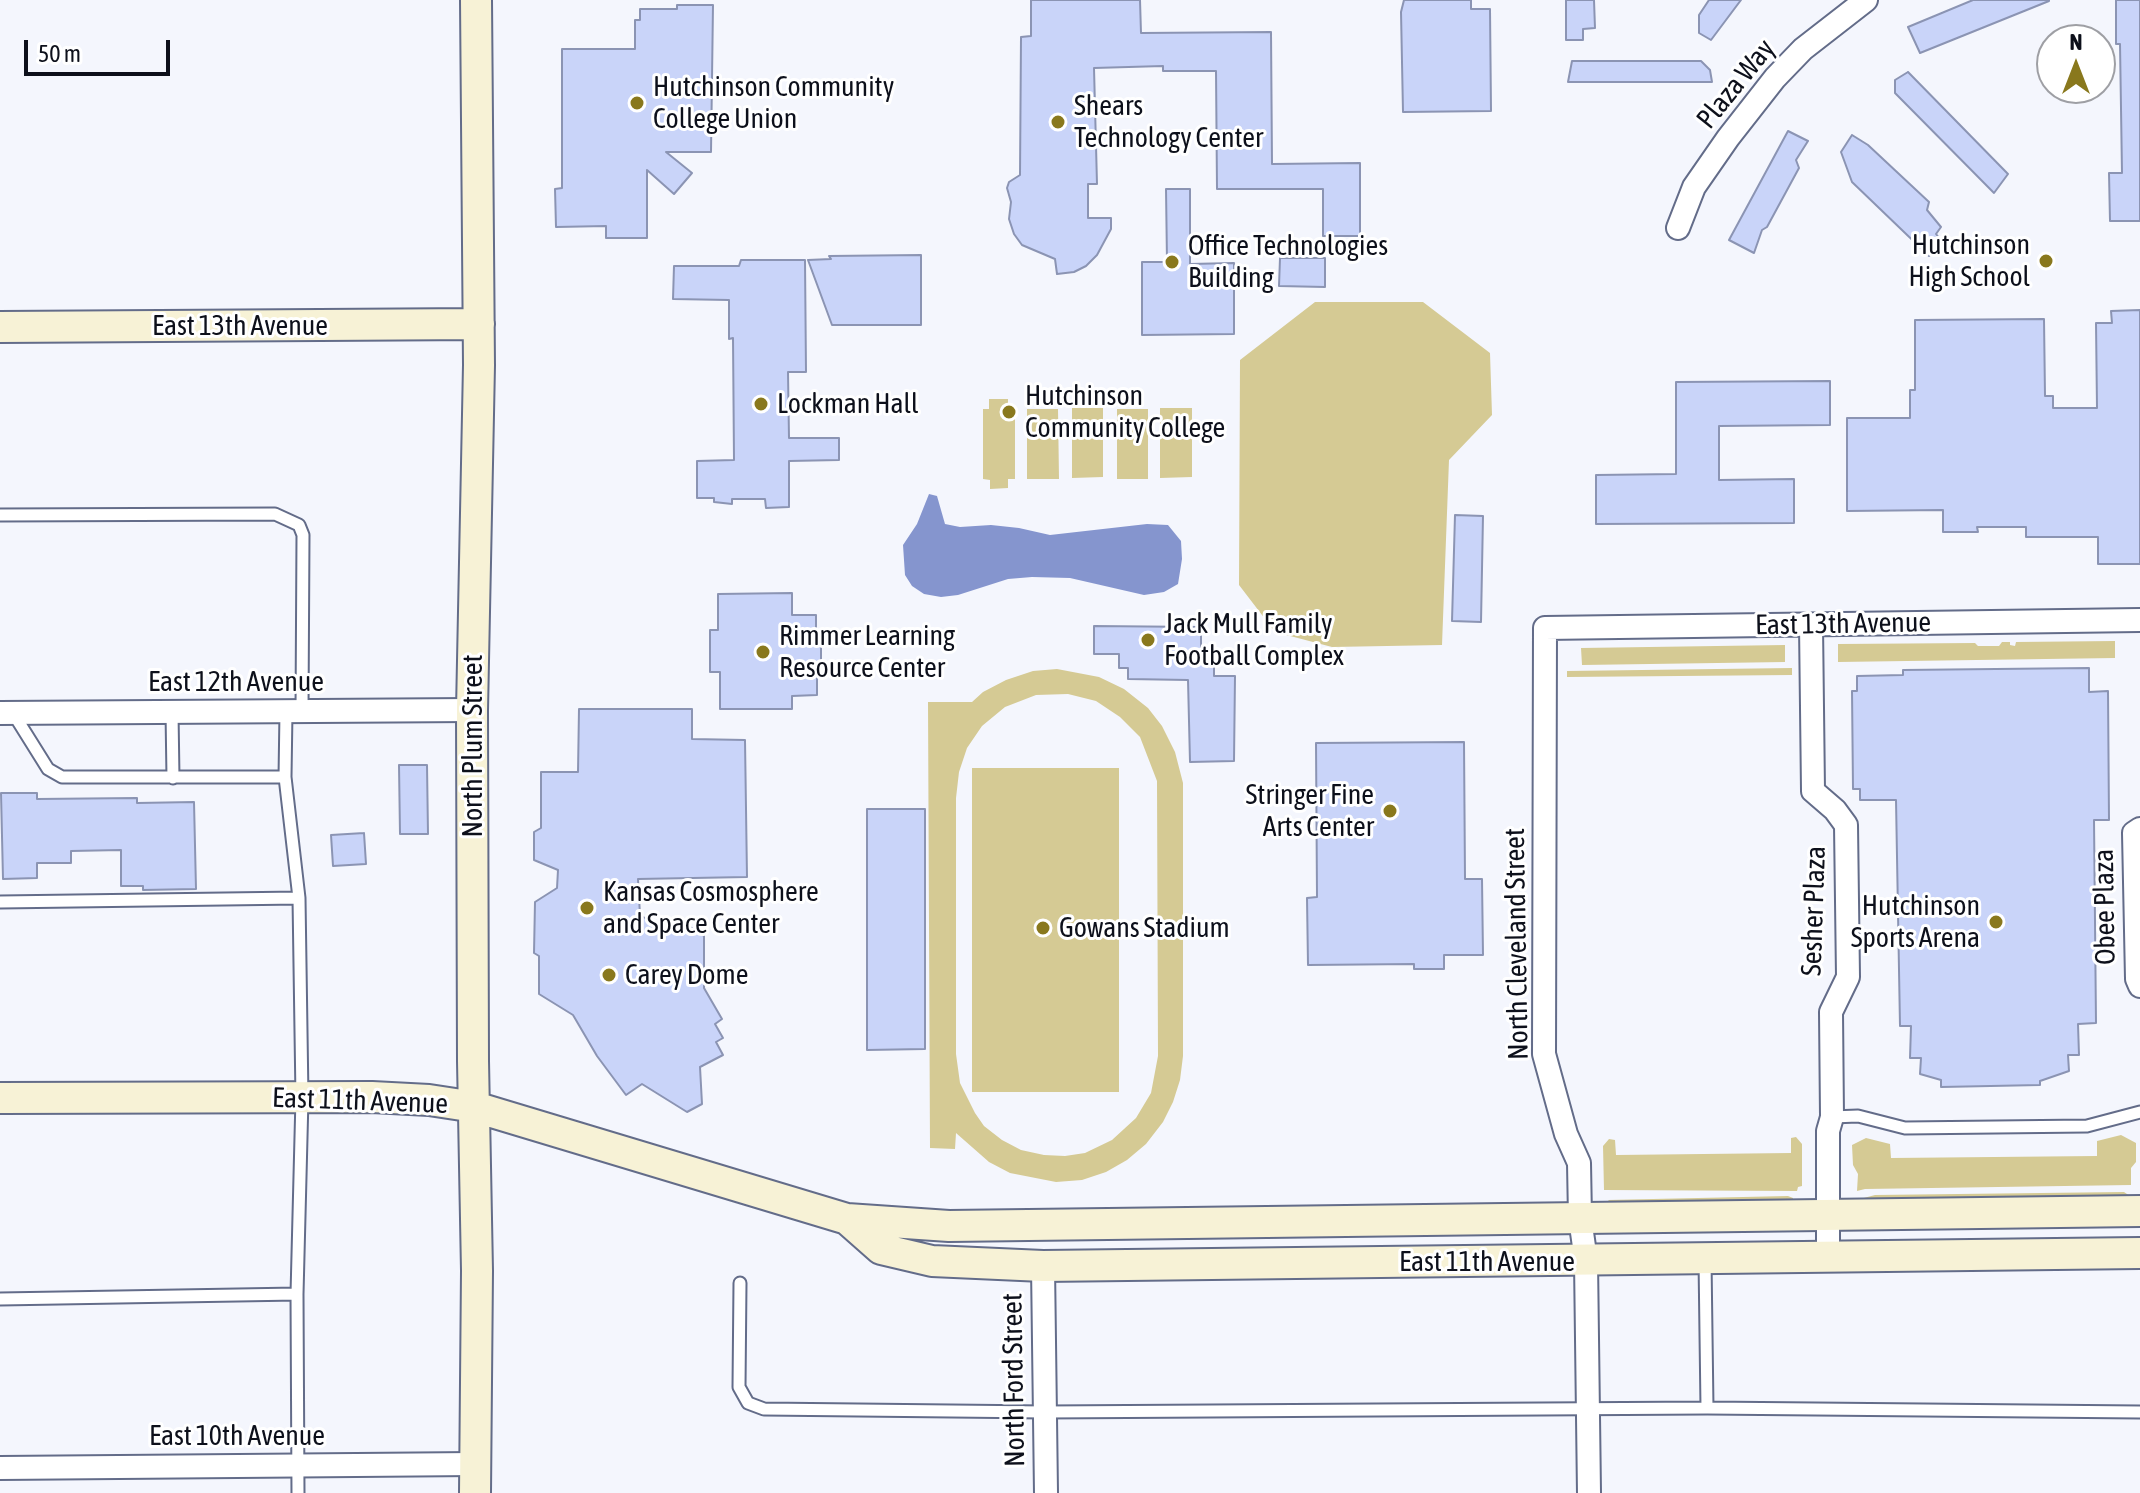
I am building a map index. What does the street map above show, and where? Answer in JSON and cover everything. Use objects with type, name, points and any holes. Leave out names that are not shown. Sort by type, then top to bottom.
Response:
[{"type":"street","name":"North Plum Street","points":[[475,1479],[477,1271],[472,710],[479,324],[476,0]]},
{"type":"street","name":"Plaza Way","points":[[1678,228],[1694,187],[1728,138],[1775,78],[1853,4]]},
{"type":"street","name":"East 13th Avenue","points":[[0,327],[479,324]]},
{"type":"street","name":"East 13th Avenue","points":[[1545,628],[2140,620]]},
{"type":"street","name":"Sesher Plaza","points":[[1811,625],[1813,791],[1835,810],[1846,825],[1848,977],[1831,1012],[1828,1256]]},
{"type":"street","name":"North Cleveland Street","points":[[1545,628],[1544,1054],[1566,1134],[1579,1163],[1580,1218],[1586,1261],[1589,1493]]},
{"type":"street","name":"East 12th Avenue","points":[[6,713],[472,710]]},
{"type":"street","name":"Obee Plaza","points":[[2140,829],[2134,833],[2134,909],[2137,979],[2140,986]]},
{"type":"street","name":"East 11th Avenue","points":[[0,1098],[415,1099],[475,1107],[847,1219],[949,1226],[2140,1211]]},
{"type":"street","name":"East 11th Avenue","points":[[847,1219],[881,1249],[932,1261],[1043,1266],[2140,1253]]},
{"type":"street","name":"North Ford Street","points":[[1043,1266],[1046,1493]]},
{"type":"street","name":"East 10th Avenue","points":[[0,1468],[298,1466],[475,1479]]},
{"type":"lane","points":[[0,515],[275,514],[299,525],[303,535],[294,712],[285,777],[299,898],[302,1098],[297,1294],[298,1493]]},
{"type":"lane","points":[[172,712],[173,778]]},
{"type":"lane","points":[[6,713],[48,769],[62,777],[285,777]]},
{"type":"lane","points":[[0,902],[299,898]]},
{"type":"lane","points":[[1832,1117],[1858,1116],[1905,1128],[2087,1126],[2140,1112]]},
{"type":"lane","points":[[1705,1260],[1707,1408]]},
{"type":"lane","points":[[740,1283],[739,1387],[748,1403],[764,1409],[1045,1412],[1707,1408],[2140,1412]]},
{"type":"lane","points":[[0,1299],[297,1294]]},
{"type":"shaded area","points":[[1315,302],[1423,302],[1490,353],[1492,415],[1449,460],[1442,645],[1332,647],[1275,632],[1239,585],[1240,360]]},
{"type":"shaded area","points":[[989,399],[1008,399],[1008,409],[1015,409],[1015,479],[1008,479],[1008,488],[990,489],[990,480],[983,479],[983,409],[989,409]]},
{"type":"shaded area","points":[[1072,408],[1103,408],[1103,477],[1072,478]]},
{"type":"shaded area","points":[[1160,408],[1192,408],[1192,477],[1160,478]]},
{"type":"shaded area","points":[[1027,409],[1058,409],[1059,479],[1027,479]]},
{"type":"shaded area","points":[[1117,409],[1148,409],[1148,479],[1117,479]]},
{"type":"shaded area","points":[[2115,641],[2115,658],[1838,662],[1838,644],[1975,643],[1978,646],[1999,646],[2002,642],[2010,642],[2015,646],[2016,642]]},
{"type":"shaded area","points":[[1785,645],[1785,662],[1582,665],[1581,648]]},
{"type":"shaded area","points":[[1792,668],[1792,675],[1567,677],[1567,671]]},
{"type":"shaded area","points":[[1057,669],[1099,677],[1124,689],[1148,708],[1162,726],[1175,752],[1183,783],[1183,1056],[1173,1102],[1163,1122],[1146,1144],[1127,1160],[1106,1172],[1082,1180],[1056,1182],[1010,1173],[989,1162],[956,1133],[955,1149],[930,1148],[928,702],[972,702],[983,692],[1006,680],[1033,671]],"holes":[[[1068,694],[1096,701],[1120,717],[1140,737],[1157,781],[1158,1056],[1151,1093],[1136,1118],[1112,1140],[1085,1153],[1044,1155],[1021,1150],[984,1126],[960,1083],[956,1054],[956,798],[959,772],[967,748],[982,726],[1005,707],[1036,695]]]},
{"type":"shaded area","points":[[972,768],[1119,768],[1119,1092],[972,1092]]},
{"type":"shaded area","points":[[2121,1135],[2136,1143],[2131,1185],[1857,1191],[1858,1174],[1853,1165],[1852,1145],[1866,1138],[1890,1144],[1891,1158],[2097,1156],[2097,1141]]},
{"type":"shaded area","points":[[1796,1137],[1802,1144],[1802,1186],[1797,1191],[1604,1190],[1603,1146],[1609,1139],[1615,1140],[1616,1155],[1791,1153],[1791,1138]]},
{"type":"shaded area","points":[[2124,1192],[2130,1196],[1867,1203],[1860,1199],[1875,1195]]},
{"type":"shaded area","points":[[1793,1198],[1793,1202],[1612,1204],[1608,1200]]},
{"type":"water","points":[[929,494],[937,496],[945,524],[960,527],[991,525],[1050,535],[1147,524],[1168,525],[1181,541],[1178,584],[1164,592],[1144,595],[1070,578],[1032,577],[1008,579],[958,595],[941,597],[924,594],[912,586],[905,575],[903,545],[917,524]]},
{"type":"building","points":[[1031,0],[1140,0],[1141,33],[1271,32],[1272,164],[1360,163],[1360,236],[1323,236],[1323,189],[1217,189],[1216,71],[1163,71],[1163,66],[1094,68],[1097,184],[1088,184],[1088,218],[1111,218],[1111,229],[1097,255],[1086,266],[1074,272],[1057,274],[1055,259],[1022,245],[1009,219],[1011,202],[1007,188],[1009,182],[1020,175],[1021,37],[1031,36]]},
{"type":"building","points":[[1404,0],[1471,0],[1471,9],[1490,9],[1491,111],[1403,112],[1401,12]]},
{"type":"building","points":[[1566,0],[1594,0],[1595,28],[1583,29],[1583,40],[1566,40]]},
{"type":"building","points":[[1709,0],[1741,0],[1711,40],[1699,33],[1699,15]]},
{"type":"building","points":[[1973,0],[2049,1],[1920,53],[1908,27]]},
{"type":"building","points":[[2116,0],[2140,0],[2140,221],[2110,221],[2109,173],[2122,173],[2120,44],[2116,44]]},
{"type":"building","name":"Hutchinson Community College Union","points":[[677,5],[713,5],[711,152],[666,152],[692,173],[674,194],[647,170],[647,238],[606,238],[606,226],[556,227],[555,189],[562,188],[562,49],[635,49],[635,20],[640,20],[640,9],[677,9]]},
{"type":"building","points":[[1572,61],[1701,61],[1710,70],[1712,82],[1568,82]]},
{"type":"building","points":[[1908,72],[2008,174],[1994,193],[1895,93],[1895,80]]},
{"type":"building","points":[[1788,131],[1808,141],[1796,160],[1799,168],[1767,227],[1762,230],[1754,253],[1729,240]]},
{"type":"building","points":[[1852,135],[1868,145],[1929,202],[1927,210],[1941,227],[1936,234],[1944,244],[1929,256],[1852,182],[1841,152]]},
{"type":"building","name":"Office Technologies Building","points":[[1166,189],[1190,189],[1190,264],[1234,263],[1234,334],[1142,335],[1142,262],[1167,262]]},
{"type":"building","points":[[921,255],[921,325],[832,325],[808,260],[831,259],[829,256]]},
{"type":"building","points":[[1280,258],[1325,258],[1325,287],[1279,286]]},
{"type":"building","name":"Lockman Hall","points":[[741,260],[805,260],[806,372],[788,372],[789,438],[839,438],[839,460],[789,461],[789,507],[766,508],[765,499],[732,499],[732,504],[714,502],[714,498],[697,498],[697,461],[734,460],[733,338],[729,339],[729,300],[673,299],[674,266],[739,266]]},
{"type":"building","points":[[2140,310],[2140,564],[2098,564],[2098,537],[2026,537],[2026,527],[1977,527],[1978,532],[1943,532],[1943,510],[1847,511],[1847,418],[1910,418],[1910,390],[1915,390],[1915,320],[2044,319],[2045,396],[2053,396],[2053,408],[2097,408],[2096,323],[2112,323],[2111,311]]},
{"type":"building","points":[[1830,381],[1830,425],[1719,426],[1719,480],[1794,479],[1794,523],[1596,524],[1596,475],[1676,474],[1676,382]]},
{"type":"building","points":[[1455,515],[1483,516],[1481,622],[1452,621]]},
{"type":"building","name":"Rimmer Learning Resource Center","points":[[792,593],[792,615],[816,615],[816,631],[821,631],[821,677],[817,677],[817,695],[792,696],[792,709],[720,709],[720,672],[710,672],[710,630],[718,630],[718,594]]},
{"type":"building","points":[[1094,626],[1201,627],[1201,658],[1214,658],[1214,676],[1235,676],[1234,761],[1190,762],[1188,680],[1128,679],[1128,668],[1119,668],[1119,654],[1094,654]]},
{"type":"building","name":"Hutchinson Sports Arena","points":[[2089,668],[2089,692],[2108,691],[2109,820],[2094,820],[2096,1023],[2078,1024],[2079,1055],[2068,1055],[2069,1071],[2040,1081],[2040,1085],[1941,1087],[1941,1080],[1920,1074],[1921,1058],[1910,1058],[1911,1026],[1900,1026],[1896,800],[1860,800],[1860,789],[1853,789],[1852,691],[1857,691],[1857,676],[1903,675],[1903,670]]},
{"type":"building","name":"Kansas Cosmosphere and Space Center","points":[[579,709],[692,709],[692,739],[745,740],[747,877],[638,879],[640,915],[653,923],[684,923],[704,936],[704,988],[722,1019],[715,1024],[723,1038],[716,1042],[723,1055],[700,1067],[702,1104],[687,1112],[642,1084],[626,1095],[597,1056],[573,1015],[539,994],[539,956],[534,953],[535,902],[557,888],[558,870],[534,860],[534,832],[541,828],[541,772],[578,772]]},
{"type":"building","name":"Stringer Fine Arts Center","points":[[1464,742],[1465,879],[1482,879],[1483,955],[1444,955],[1444,969],[1414,969],[1414,964],[1308,965],[1307,898],[1317,897],[1316,743]]},
{"type":"building","points":[[399,765],[427,765],[428,834],[400,834]]},
{"type":"building","points":[[1,793],[37,793],[37,799],[137,798],[137,803],[194,802],[196,889],[143,890],[143,886],[121,886],[121,850],[71,851],[71,863],[37,863],[37,878],[3,879]]},
{"type":"building","points":[[867,809],[925,809],[925,1049],[867,1050]]},
{"type":"building","points":[[364,833],[366,864],[333,866],[331,835]]},
{"type":"place","name":"Hutchinson Community College Union","points":[[637,103]]},
{"type":"place","name":"Shears Technology Center","points":[[1058,122]]},
{"type":"place","name":"Hutchinson High School","points":[[2046,261]]},
{"type":"place","name":"Office Technologies Building","points":[[1172,262]]},
{"type":"place","name":"Lockman Hall","points":[[761,404]]},
{"type":"place","name":"Hutchinson Community College","points":[[1009,412]]},
{"type":"place","name":"Jack Mull Family Football Complex","points":[[1148,640]]},
{"type":"place","name":"Rimmer Learning Resource Center","points":[[763,652]]},
{"type":"place","name":"Stringer Fine Arts Center","points":[[1390,811]]},
{"type":"place","name":"Kansas Cosmosphere and Space Center","points":[[587,908]]},
{"type":"place","name":"Hutchinson Sports Arena","points":[[1996,922]]},
{"type":"place","name":"Gowans Stadium","points":[[1043,928]]},
{"type":"place","name":"Carey Dome","points":[[609,975]]}]
